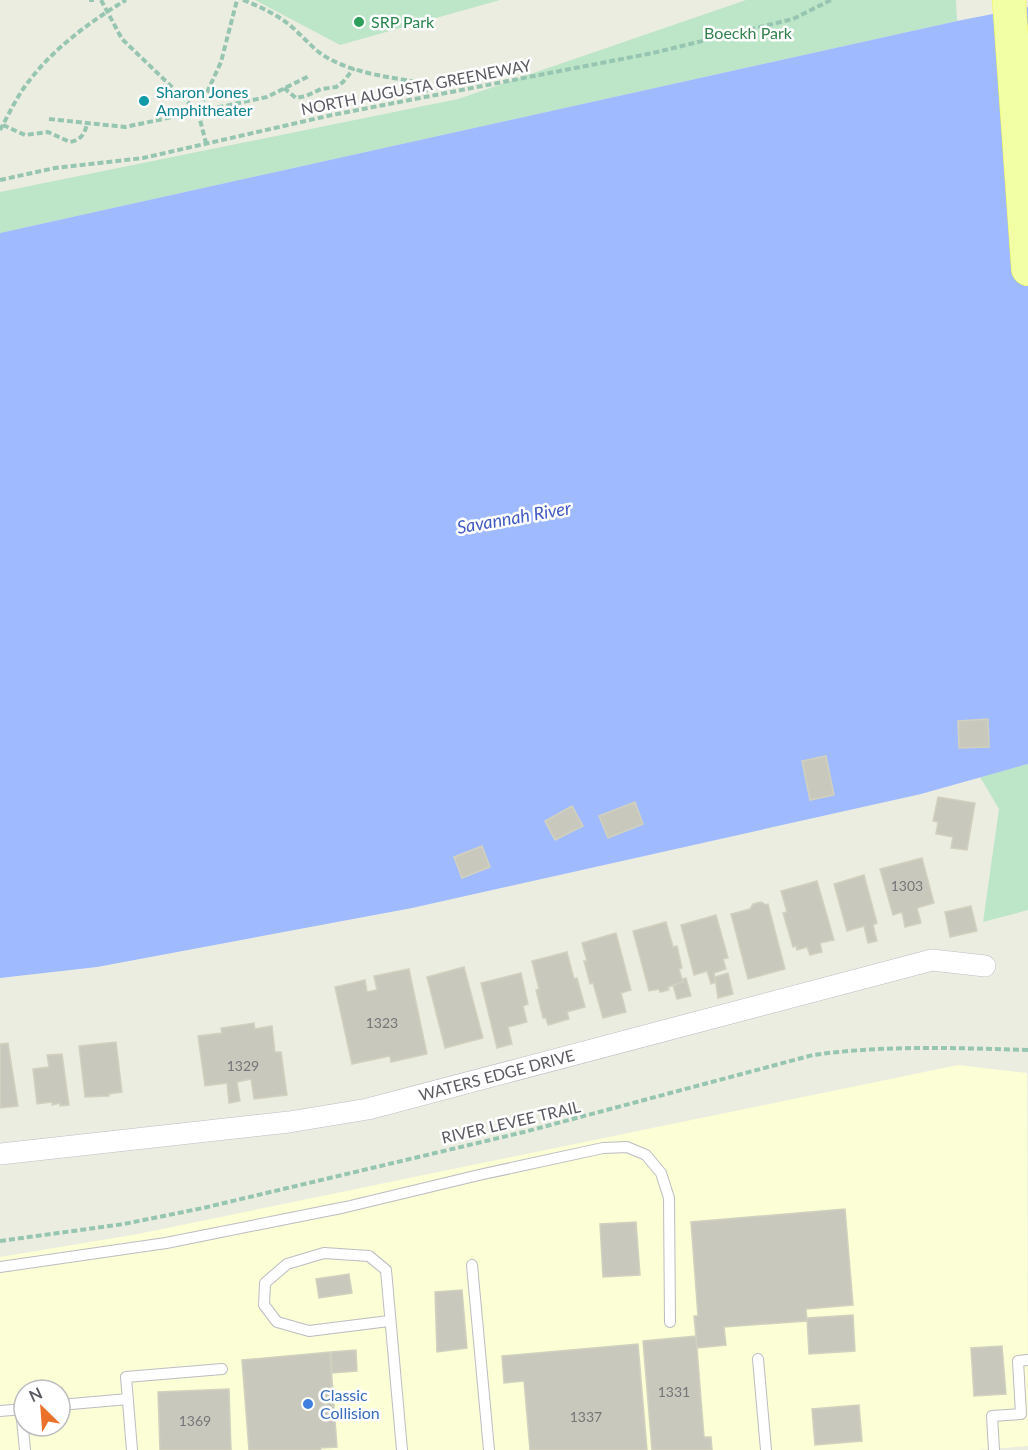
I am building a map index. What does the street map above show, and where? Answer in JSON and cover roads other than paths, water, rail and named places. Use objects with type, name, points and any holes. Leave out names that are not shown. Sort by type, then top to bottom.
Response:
[{"type":"main road","points":[[1009,0],[1028,269]]},
{"type":"street","name":"WATERS EDGE DRIVE","points":[[0,1155],[289,1122],[368,1109],[932,960],[985,966]]},
{"type":"lane","points":[[0,1267],[188,1239],[346,1207],[479,1174],[603,1148],[627,1147],[646,1155],[654,1164],[661,1173],[669,1198],[670,1322]]},
{"type":"lane","points":[[389,1321],[309,1331],[277,1322],[264,1305],[265,1283],[287,1264],[324,1253],[369,1256],[386,1270],[402,1450]]},
{"type":"lane","points":[[472,1265],[489,1450]]},
{"type":"lane","points":[[758,1359],[766,1450]]},
{"type":"lane","points":[[994,1450],[992,1416],[1021,1414],[1017,1361],[1028,1360]]},
{"type":"lane","points":[[132,1450],[126,1377],[222,1369]]},
{"type":"lane","points":[[72,1404],[128,1399]]},
{"type":"water","name":"Savannah River","points":[[1028,7],[1028,764],[921,794],[412,908],[97,967],[0,978],[0,233]]},
{"type":"place","name":"SRP Park","points":[[359,22]]},
{"type":"place","name":"Sharon Jones Amphitheater","points":[[144,101]]},
{"type":"place","name":"Classic Collision","points":[[308,1404]]},
{"type":"park label","name":"Boeckh Park","points":[[748,33]]}]
